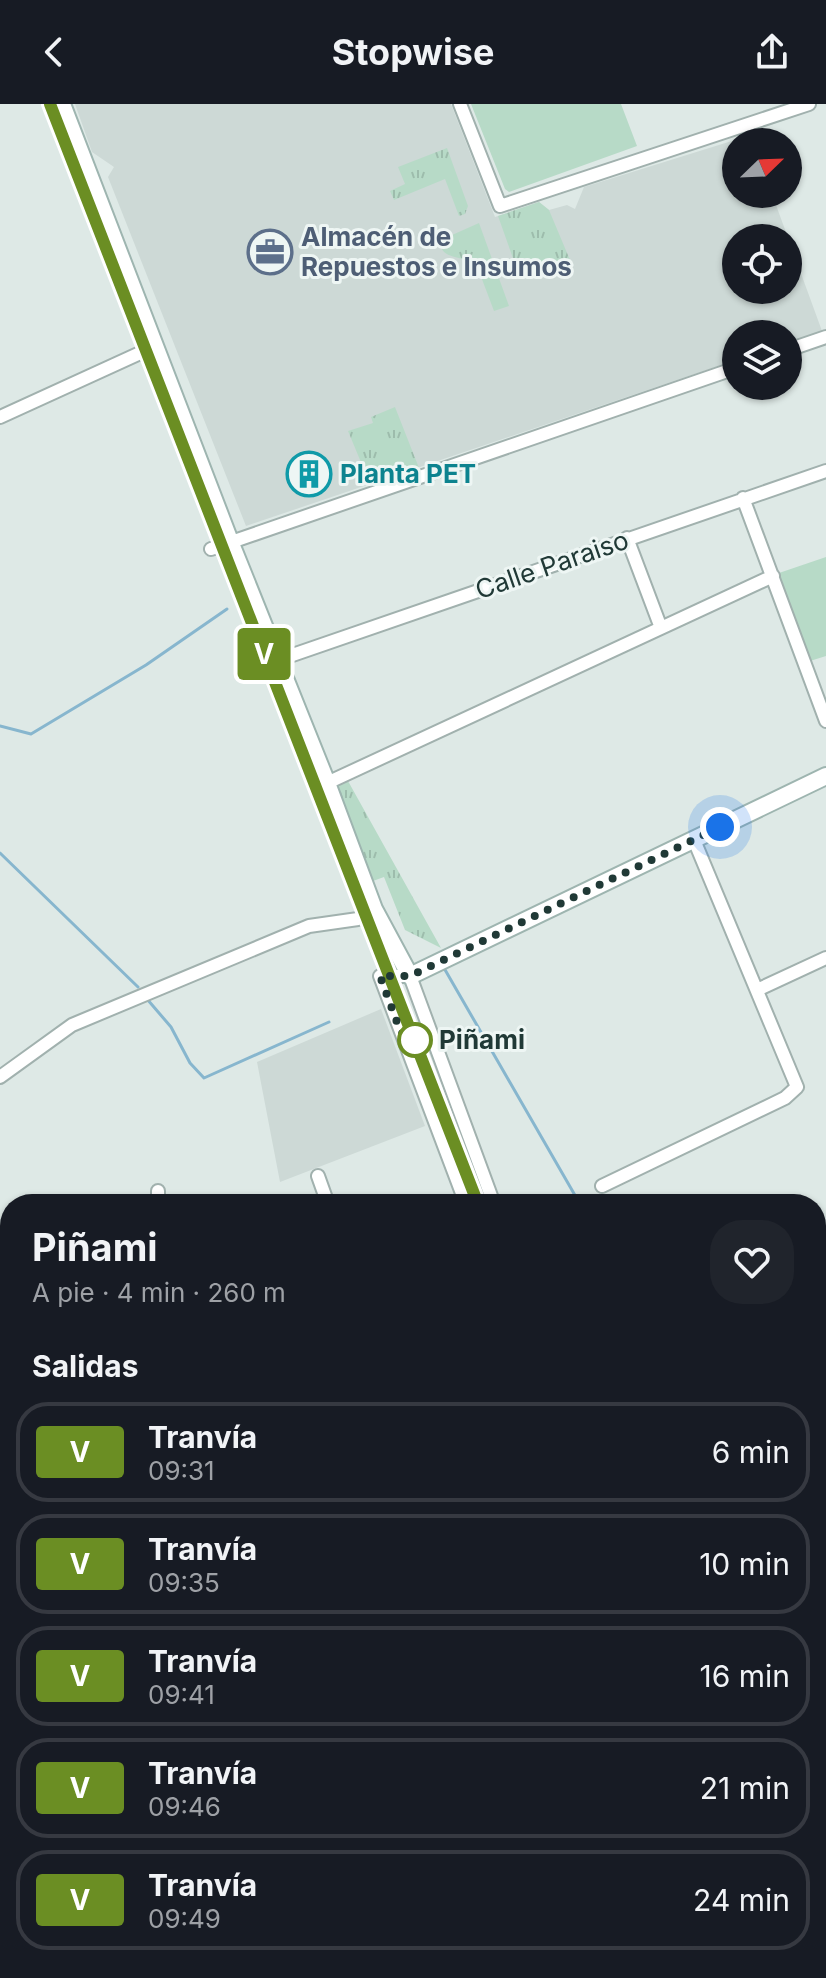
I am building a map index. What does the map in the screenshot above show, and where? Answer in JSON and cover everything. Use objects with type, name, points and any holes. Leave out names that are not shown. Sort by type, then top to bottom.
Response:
[{"type":"street","points":[[62,104],[374,909],[410,976],[490,1194]]},
{"type":"street","points":[[460,104],[500,206],[809,104]]},
{"type":"street","points":[[802,345],[826,337]]},
{"type":"street","points":[[0,417],[138,354]]},
{"type":"street","points":[[211,549],[722,373]]},
{"type":"street","name":"Calle Paraiso","points":[[278,660],[826,471]]},
{"type":"street","points":[[743,498],[826,721]]},
{"type":"street","points":[[627,538],[661,628]]},
{"type":"street","points":[[327,783],[773,576]]},
{"type":"street","points":[[462,1194],[380,976],[410,976],[826,776]]},
{"type":"street","points":[[602,1186],[785,1098],[797,1087],[694,840]]},
{"type":"street","points":[[0,1077],[72,1025],[309,926],[358,919]]},
{"type":"street","points":[[757,990],[826,958]]},
{"type":"street","points":[[318,1176],[324,1194]]},
{"type":"shaded area","points":[[75,104],[451,104],[495,217],[539,202],[549,210],[567,205],[575,209],[584,187],[722,144],[722,208],[777,208],[783,224],[722,224],[722,304],[802,304],[802,276],[822,331],[802,338],[802,320],[722,320],[722,365],[246,526],[108,177],[114,167],[92,152]]},
{"type":"shaded area","points":[[381,1009],[425,1126],[280,1182],[257,1062]]},
{"type":"green space","points":[[471,104],[621,104],[637,146],[509,192],[505,189]]},
{"type":"green space","points":[[447,148],[468,206],[465,214],[459,216],[445,179],[394,200],[390,191],[405,184],[398,167]]},
{"type":"green space","points":[[539,202],[549,210],[570,260],[520,278],[498,216]]},
{"type":"green space","points":[[479,223],[509,306],[494,311],[477,266],[450,256],[440,244],[443,239]]},
{"type":"green space","points":[[395,407],[419,468],[370,484],[348,431],[373,423],[371,417]]},
{"type":"green space","points":[[826,557],[826,656],[810,661],[779,573]]},
{"type":"green space","points":[[348,781],[441,948],[405,930],[384,877],[373,881],[335,788]]},
{"type":"waterway","points":[[0,726],[31,734],[146,665],[227,609]]},
{"type":"waterway","points":[[0,853],[138,987]]},
{"type":"waterway","points":[[444,968],[574,1194]]},
{"type":"waterway","points":[[147,999],[171,1027],[190,1063],[204,1078],[329,1022]]},
{"type":"tram line","points":[[50,104],[474,1194]]},
{"type":"tram line","name":"V","points":[[50,104],[474,1194]]},
{"type":"place","name":"Almacén de Repuestos e Insumos","points":[[270,252]]},
{"type":"place","name":"Planta PET","points":[[309,474]]},
{"type":"place","name":"Piñami","points":[[415,1040]]},
{"type":"route","points":[[415,1040],[401,1033],[380,976],[410,976],[720,827]]}]
